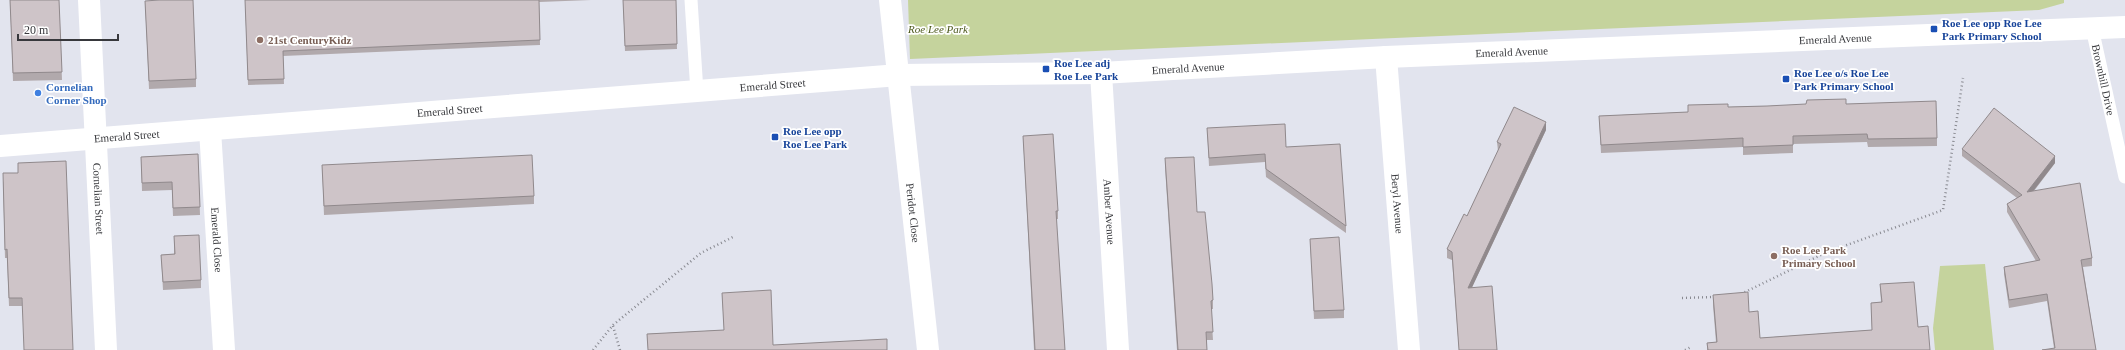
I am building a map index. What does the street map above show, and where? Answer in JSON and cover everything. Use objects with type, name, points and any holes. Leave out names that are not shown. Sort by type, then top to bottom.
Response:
[{"type":"street","name":"Cornelian Street","points":[[89,0],[106,350]]},
{"type":"street","points":[[890,0],[899,75]]},
{"type":"street","name":"Emerald Avenue","points":[[899,75],[1101,73],[1386,57],[2125,27]]},
{"type":"street","name":"Beryl Avenue","points":[[1386,57],[1409,350]]},
{"type":"street","name":"Amber Avenue","points":[[1101,73],[1118,350]]},
{"type":"street","name":"Emerald Street","points":[[0,146],[95,140],[899,75]]},
{"type":"street","name":"Peridot Close","points":[[899,75],[928,350]]},
{"type":"street","name":"Emerald Close","points":[[210,130],[224,350]]},
{"type":"lane","points":[[691,0],[697,92]]},
{"type":"lane","name":"Brownhill Drive","points":[[2092,28],[2125,177]]},
{"type":"path","points":[[1738,296],[1825,253],[1943,210],[1963,78]]},
{"type":"path","points":[[592,350],[613,325],[701,254],[735,236]]},
{"type":"path","points":[[1682,298],[1722,296]]},
{"type":"path","points":[[613,325],[620,350]]},
{"type":"path","points":[[1685,350],[1691,347]]},
{"type":"green space","name":"Roe Lee Park","points":[[908,0],[2064,0],[2064,3],[2039,10],[910,59]]},
{"type":"green space","points":[[1985,264],[1994,350],[1935,350],[1933,328],[1940,266]]},
{"type":"building","points":[[10,0],[59,0],[62,72],[13,73]]},
{"type":"building","points":[[193,0],[196,79],[149,81],[145,1]]},
{"type":"building","points":[[245,0],[539,0],[540,40],[283,51],[284,79],[248,80]]},
{"type":"building","points":[[623,0],[676,0],[677,44],[625,46]]},
{"type":"building","points":[[1846,99],[1846,104],[1936,101],[1937,138],[1868,139],[1867,134],[1793,136],[1793,145],[1743,147],[1743,138],[1601,145],[1599,116],[1688,112],[1688,105],[1728,104],[1728,107],[1767,106],[1806,104],[1807,100]]},
{"type":"building","points":[[1514,107],[1546,122],[1468,288],[1492,286],[1497,350],[1459,350],[1452,252],[1447,249],[1464,214],[1467,216],[1501,144],[1497,142]]},
{"type":"building","points":[[1994,108],[2055,156],[2027,192],[2080,183],[2092,258],[2081,260],[2096,350],[2042,350],[2055,348],[2047,294],[2009,300],[2004,267],[2040,260],[2007,204],[2022,195],[1962,149]]},
{"type":"building","points":[[1285,124],[1286,147],[1340,144],[1346,226],[1266,169],[1265,154],[1209,158],[1207,128]]},
{"type":"building","points":[[1053,134],[1058,211],[1056,211],[1065,350],[1035,350],[1023,136]]},
{"type":"building","points":[[198,154],[200,207],[173,208],[172,182],[142,183],[141,157]]},
{"type":"building","points":[[532,155],[534,196],[324,206],[322,165]]},
{"type":"building","points":[[1194,157],[1197,212],[1205,212],[1212,284],[1213,300],[1211,301],[1213,332],[1206,332],[1207,350],[1178,350],[1165,158]]},
{"type":"building","points":[[66,161],[73,350],[24,350],[22,298],[9,298],[7,249],[5,250],[3,173],[18,173],[18,163]]},
{"type":"building","points":[[199,235],[201,280],[163,282],[161,255],[175,254],[174,236]]},
{"type":"building","points":[[1339,237],[1344,310],[1314,311],[1310,239]]},
{"type":"building","points":[[1914,282],[1918,327],[1928,326],[1930,350],[1708,350],[1707,343],[1717,342],[1713,295],[1748,292],[1749,312],[1758,311],[1760,338],[1872,330],[1871,303],[1882,302],[1880,284]]},
{"type":"building","points":[[771,290],[773,345],[887,339],[887,350],[648,350],[647,334],[724,330],[722,293]]},
{"type":"place","name":"Roe Lee opp Roe Lee Park Primary School","points":[[1934,29]]},
{"type":"place","name":"21st CenturyKidz","points":[[260,40]]},
{"type":"place","name":"Roe Lee adj Roe Lee Park","points":[[1046,69]]},
{"type":"place","name":"Roe Lee o/s Roe Lee Park Primary School","points":[[1786,79]]},
{"type":"place","name":"Cornelian Corner Shop","points":[[38,93]]},
{"type":"place","name":"Roe Lee opp Roe Lee Park","points":[[775,137]]},
{"type":"place","name":"Roe Lee Park Primary School","points":[[1774,256]]}]
